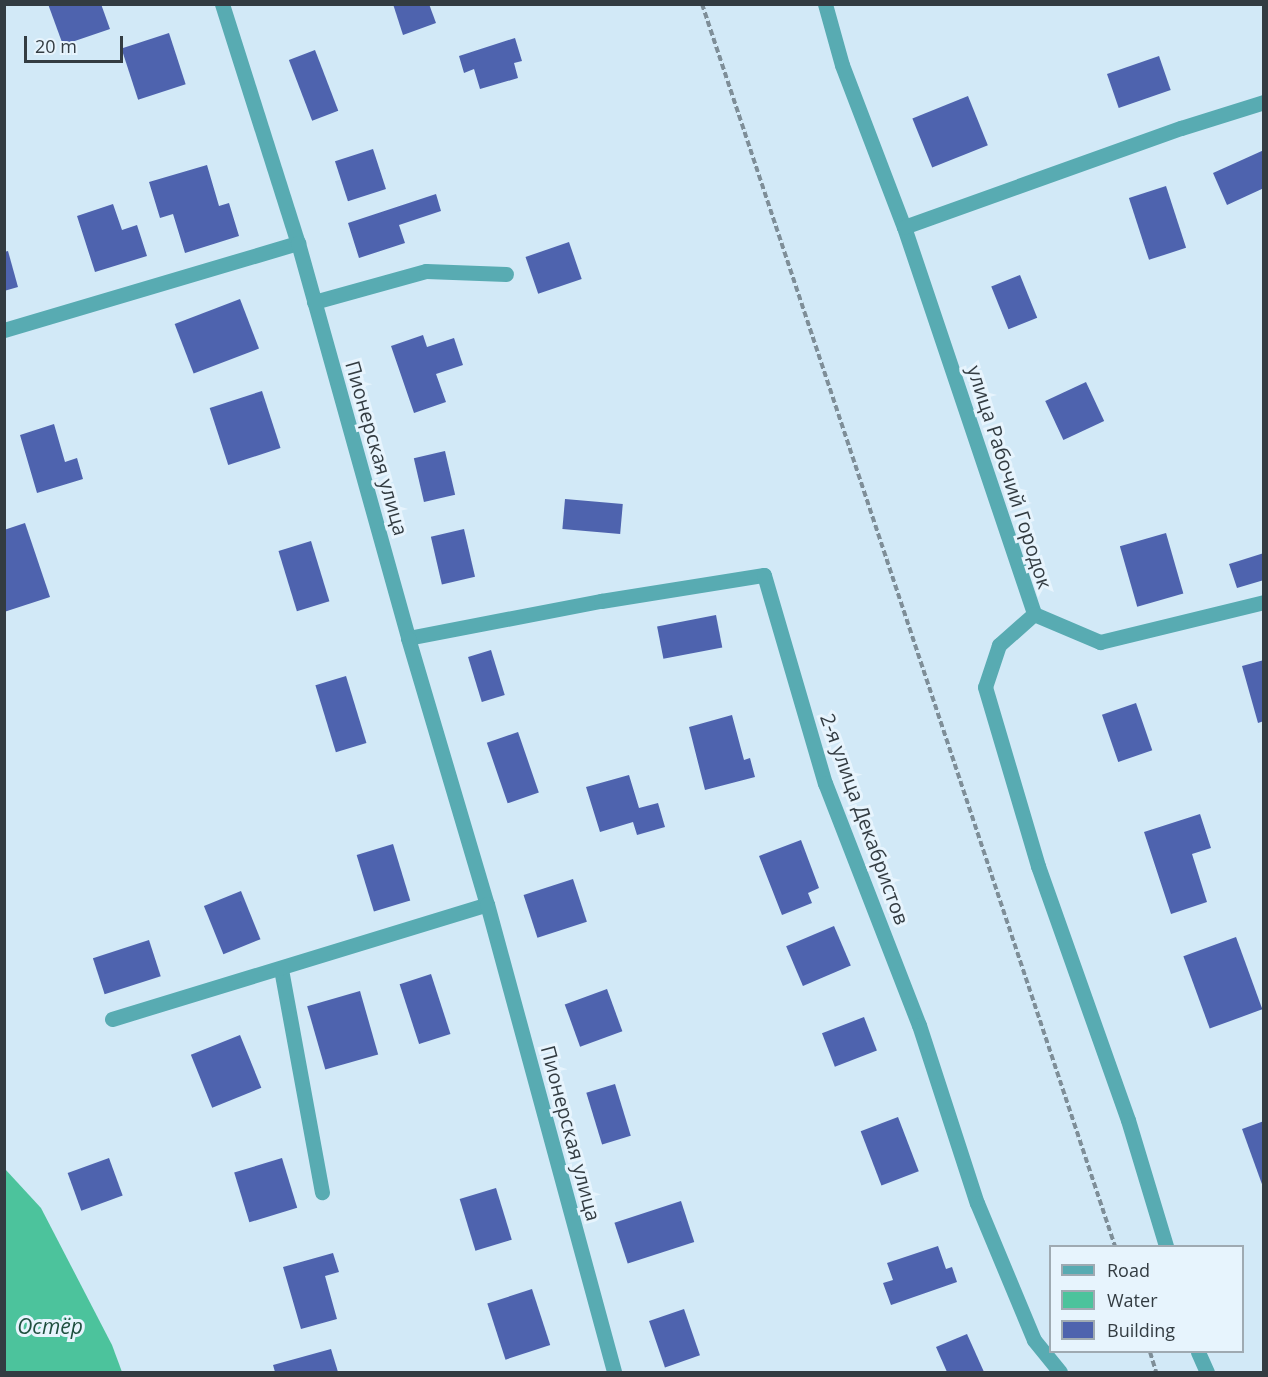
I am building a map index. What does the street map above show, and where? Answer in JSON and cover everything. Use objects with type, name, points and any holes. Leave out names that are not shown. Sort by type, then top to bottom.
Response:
[{"type":"street","name":"Пионерская улица","points":[[222,4],[298,243],[408,638],[487,904],[614,1372]]},
{"type":"street","name":"улица Рабочий Городок","points":[[825,4],[842,65],[904,227],[1034,614],[1100,642],[1263,602]]},
{"type":"street","points":[[904,227],[1182,128],[1263,102]]},
{"type":"street","points":[[4,330],[298,243]]},
{"type":"street","points":[[314,302],[426,271],[506,274]]},
{"type":"street","name":"2-я улица Декабристов","points":[[408,638],[601,601],[764,575],[825,783],[919,1025],[977,1203],[1034,1340],[1060,1372]]},
{"type":"street","points":[[1034,614],[999,645],[985,687],[1038,866],[1128,1120],[1166,1245]]},
{"type":"street","points":[[112,1019],[487,904]]},
{"type":"street","points":[[281,969],[322,1192]]},
{"type":"street","points":[[1198,1353],[1207,1372]]},
{"type":"path","points":[[702,4],[1115,1245]]},
{"type":"path","points":[[1150,1353],[1156,1372]]},
{"type":"water","name":"Остёр","points":[[5,1169],[41,1208],[112,1345],[122,1372],[5,1372]]},
{"type":"building","points":[[48,4],[101,4],[110,29],[63,45]]},
{"type":"building","points":[[393,4],[429,4],[436,23],[403,35]]},
{"type":"building","points":[[169,33],[186,84],[138,100],[121,48]]},
{"type":"building","points":[[515,38],[522,61],[514,63],[518,78],[480,89],[474,69],[464,73],[459,56]]},
{"type":"building","points":[[315,50],[338,111],[312,121],[289,60]]},
{"type":"building","points":[[1159,56],[1171,90],[1119,108],[1107,74]]},
{"type":"building","points":[[968,96],[988,145],[932,168],[912,118]]},
{"type":"building","points":[[373,149],[386,189],[348,201],[335,161]]},
{"type":"building","points":[[1264,150],[1264,188],[1227,205],[1213,173]]},
{"type":"building","points":[[207,165],[219,206],[229,203],[239,236],[185,253],[173,214],[160,218],[149,182]]},
{"type":"building","points":[[1166,186],[1186,248],[1149,260],[1129,198]]},
{"type":"building","points":[[436,194],[441,211],[399,225],[405,243],[359,258],[348,223]]},
{"type":"building","points":[[113,204],[122,230],[137,225],[147,256],[95,272],[77,216]]},
{"type":"building","points":[[569,242],[582,279],[538,294],[526,257]]},
{"type":"building","points":[[8,251],[18,287],[4,291],[4,252]]},
{"type":"building","points":[[1020,275],[1037,318],[1008,329],[991,287]]},
{"type":"building","points":[[240,299],[259,348],[194,374],[175,324]]},
{"type":"building","points":[[423,335],[427,347],[454,338],[463,365],[436,374],[446,402],[414,413],[391,346]]},
{"type":"building","points":[[1086,382],[1104,421],[1063,440],[1045,401]]},
{"type":"building","points":[[262,391],[281,448],[228,465],[210,408]]},
{"type":"building","points":[[54,424],[65,462],[77,458],[83,479],[37,493],[20,435]]},
{"type":"building","points":[[445,451],[455,495],[424,502],[414,458]]},
{"type":"building","points":[[565,499],[623,504],[620,534],[562,529]]},
{"type":"building","points":[[25,523],[50,597],[4,612],[4,530]]},
{"type":"building","points":[[464,529],[475,577],[442,584],[431,537]]},
{"type":"building","points":[[1166,533],[1183,594],[1137,607],[1120,546]]},
{"type":"building","points":[[311,541],[329,601],[297,611],[278,551]]},
{"type":"building","points":[[1264,553],[1264,580],[1237,588],[1229,564]]},
{"type":"building","points":[[716,615],[722,647],[663,659],[657,626]]},
{"type":"building","points":[[491,650],[505,695],[482,702],[468,657]]},
{"type":"building","points":[[1264,660],[1264,721],[1258,723],[1242,666]]},
{"type":"building","points":[[346,676],[366,743],[336,752],[315,685]]},
{"type":"building","points":[[1136,703],[1152,750],[1118,762],[1102,715]]},
{"type":"building","points":[[732,715],[744,760],[750,758],[755,777],[705,790],[689,727]]},
{"type":"building","points":[[518,732],[539,793],[508,803],[487,743]]},
{"type":"building","points":[[629,775],[639,808],[658,803],[665,827],[637,835],[633,822],[600,832],[586,787]]},
{"type":"building","points":[[1200,814],[1211,848],[1192,854],[1207,902],[1171,914],[1144,832]]},
{"type":"building","points":[[801,840],[819,888],[808,893],[812,903],[782,915],[759,856]]},
{"type":"building","points":[[393,844],[410,900],[374,912],[357,855]]},
{"type":"building","points":[[573,879],[587,922],[537,938],[524,895]]},
{"type":"building","points":[[241,891],[260,939],[223,954],[204,906]]},
{"type":"building","points":[[834,926],[851,966],[803,986],[786,946]]},
{"type":"building","points":[[1236,937],[1262,1009],[1210,1029],[1183,956]]},
{"type":"building","points":[[149,940],[161,976],[105,994],[93,958]]},
{"type":"building","points":[[431,974],[450,1034],[419,1044],[400,984]]},
{"type":"building","points":[[607,989],[622,1031],[580,1047],[565,1004]]},
{"type":"building","points":[[360,991],[378,1054],[325,1070],[307,1006]]},
{"type":"building","points":[[864,1017],[877,1051],[835,1067],[822,1033]]},
{"type":"building","points":[[240,1035],[261,1088],[212,1108],[191,1055]]},
{"type":"building","points":[[615,1084],[631,1136],[602,1144],[586,1093]]},
{"type":"building","points":[[898,1117],[919,1171],[881,1185],[861,1131]]},
{"type":"building","points":[[1264,1121],[1264,1187],[1263,1187],[1242,1129]]},
{"type":"building","points":[[109,1158],[123,1196],[81,1211],[68,1173]]},
{"type":"building","points":[[282,1158],[297,1208],[249,1222],[234,1173]]},
{"type":"building","points":[[496,1188],[512,1240],[475,1251],[460,1199]]},
{"type":"building","points":[[681,1201],[694,1242],[628,1264],[614,1223]]},
{"type":"building","points":[[938,1246],[946,1269],[952,1267],[957,1282],[891,1305],[883,1283],[893,1280],[887,1263]]},
{"type":"building","points":[[333,1253],[339,1272],[325,1276],[337,1319],[301,1329],[283,1267]]},
{"type":"building","points":[[532,1289],[550,1345],[506,1360],[487,1304]]},
{"type":"building","points":[[684,1309],[700,1355],[665,1367],[649,1321]]},
{"type":"building","points":[[967,1334],[984,1372],[947,1372],[936,1347]]},
{"type":"building","points":[[331,1349],[338,1372],[275,1372],[273,1365]]}]
